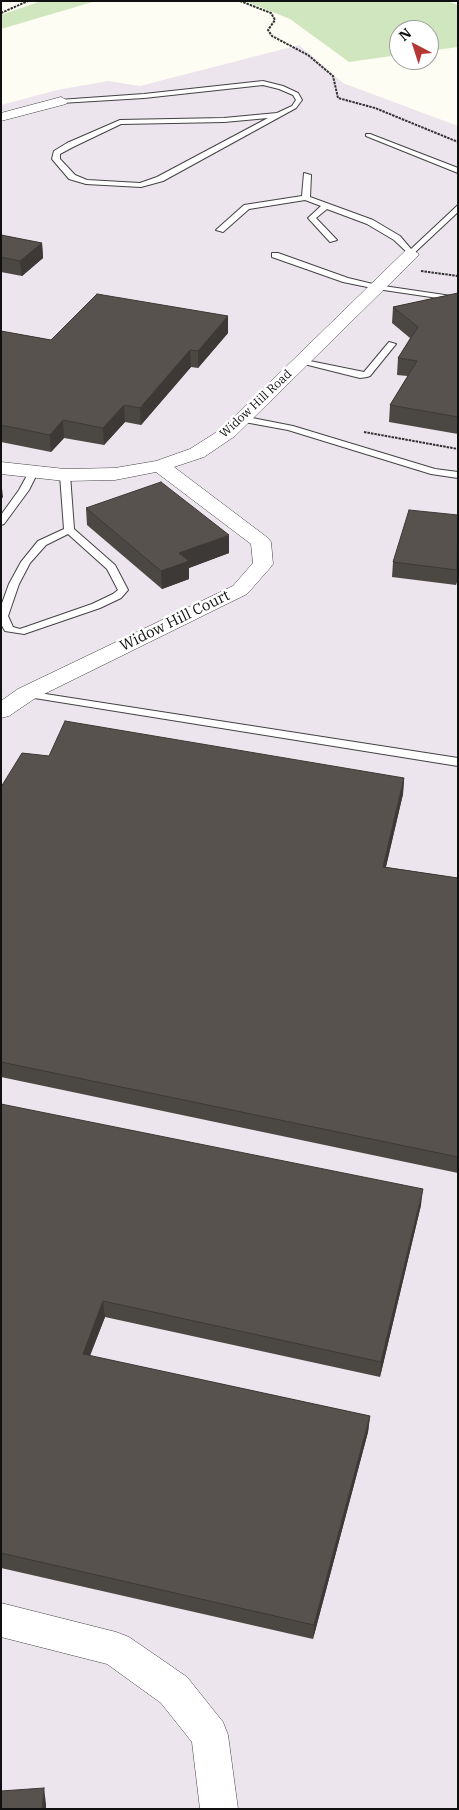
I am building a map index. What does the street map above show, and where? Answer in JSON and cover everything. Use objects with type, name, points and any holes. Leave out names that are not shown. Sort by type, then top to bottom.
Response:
[{"type":"street","points":[[1,116],[61,101]]},
{"type":"street","name":"Widow Hill Road","points":[[1,468],[65,475],[115,474],[160,466],[197,453],[229,432],[411,254]]},
{"type":"street","name":"Widow Hill Court","points":[[1,711],[26,694],[240,590],[263,564],[262,542],[160,466]]},
{"type":"street","points":[[1,1620],[116,1649],[174,1690],[210,1735],[219,1809]]},
{"type":"lane","points":[[61,101],[144,96],[262,83],[281,87],[296,94],[299,100],[294,107],[160,180],[141,185],[86,182],[72,177],[56,159],[57,153],[120,122],[224,120],[280,114]]},
{"type":"lane","points":[[368,135],[458,171]]},
{"type":"lane","points":[[306,198],[307,175]]},
{"type":"lane","points":[[220,230],[247,207],[306,198],[370,222],[397,238],[411,254],[458,207]]},
{"type":"lane","points":[[326,206],[312,218],[333,240]]},
{"type":"lane","points":[[275,255],[346,280],[377,287],[458,299]]},
{"type":"lane","points":[[300,362],[360,375],[367,374],[392,344]]},
{"type":"lane","points":[[242,419],[290,428],[434,472],[458,476]]},
{"type":"lane","points":[[1,522],[24,490],[33,472]]},
{"type":"lane","points":[[65,475],[68,530],[111,566],[123,590],[117,596],[96,606],[29,630],[20,632],[9,629],[3,616],[14,584],[26,562],[42,543],[68,530]]},
{"type":"lane","points":[[26,694],[458,762]]},
{"type":"path","points":[[1,13],[28,1]]},
{"type":"path","points":[[240,1],[271,13],[275,20],[268,30],[272,36],[308,55],[333,76],[338,98],[375,108],[458,142]]},
{"type":"path","points":[[397,267],[458,276]]},
{"type":"shaded area","points":[[299,45],[343,83],[458,126],[458,1809],[1,1809],[1,105],[57,90],[108,81],[140,86]]},
{"type":"green space","points":[[41,1],[96,1],[1,29],[1,15]]},
{"type":"green space","points":[[245,1],[447,1],[458,5],[458,47],[439,50],[439,20],[389,20],[389,56],[349,62],[290,19]]},
{"type":"building","points":[[1,235],[42,243],[20,261],[1,257]]},
{"type":"building","points":[[458,293],[458,417],[390,405],[417,361],[398,358],[418,327],[393,307]]},
{"type":"building","points":[[97,294],[228,316],[198,351],[190,350],[140,408],[124,405],[103,428],[63,420],[50,435],[1,425],[1,331],[51,340]]},
{"type":"building","points":[[161,482],[229,535],[179,553],[189,561],[161,571],[86,508]]},
{"type":"building","points":[[409,510],[458,515],[457,570],[393,562]]},
{"type":"building","points":[[65,721],[404,778],[383,867],[458,878],[458,1157],[1,1062],[1,787],[22,753],[49,756]]},
{"type":"building","points":[[1,1104],[423,1189],[381,1362],[103,1301],[83,1354],[370,1416],[314,1625],[1,1553]]},
{"type":"building","points":[[44,1788],[42,1809],[1,1809],[1,1791]]}]
